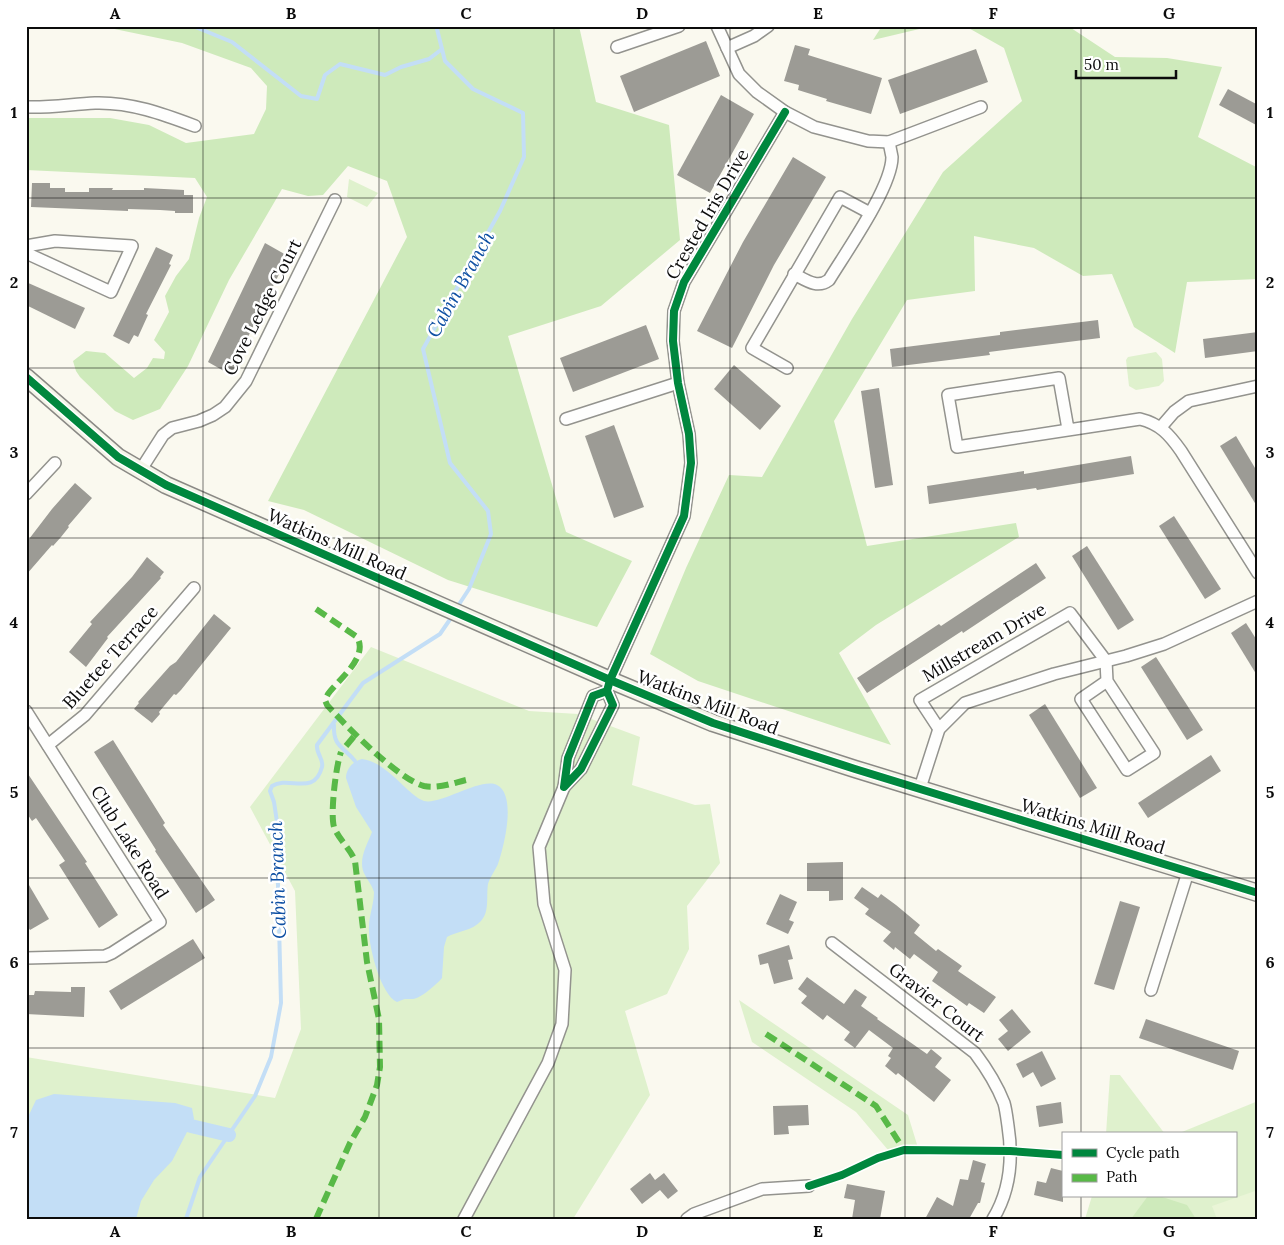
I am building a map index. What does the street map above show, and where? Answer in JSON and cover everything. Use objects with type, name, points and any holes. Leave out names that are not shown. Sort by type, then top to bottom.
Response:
[{"type":"street","points":[[617,47],[679,26]]},
{"type":"street","points":[[717,26],[739,74],[757,92],[785,112],[814,127],[868,141],[889,142],[981,107]]},
{"type":"street","points":[[727,48],[754,36],[768,26]]},
{"type":"street","points":[[26,107],[44,108],[95,103],[121,104],[157,112],[196,126]]},
{"type":"street","name":"Crested Iris Drive","points":[[608,685],[684,516],[691,463],[689,434],[678,383],[673,341],[674,311],[678,296],[684,282],[785,112]]},
{"type":"street","points":[[794,274],[818,284],[824,284],[829,280],[881,193],[889,174],[892,157],[889,142]]},
{"type":"street","points":[[787,368],[752,348],[840,197],[870,213]]},
{"type":"street","name":"Cove Ledge Court","points":[[140,471],[163,435],[172,428],[200,421],[214,415],[225,407],[246,380],[336,200]]},
{"type":"street","points":[[26,246],[55,241],[132,246],[111,292],[26,253]]},
{"type":"street","name":"Watkins Mill Road","points":[[26,377],[102,444],[140,471],[191,497],[486,626],[608,685],[743,734],[1258,893]]},
{"type":"street","points":[[1068,429],[1059,378],[948,395],[957,447],[1140,418],[1161,427],[1168,433],[1181,451],[1258,573]]},
{"type":"street","points":[[566,419],[678,383]]},
{"type":"street","points":[[1161,427],[1174,412],[1189,401],[1258,386]]},
{"type":"street","points":[[26,494],[55,463]]},
{"type":"street","name":"Bluetee Terrace","points":[[48,744],[84,715],[194,588]]},
{"type":"street","points":[[920,788],[939,729],[965,703],[1054,674],[1106,662],[1164,644],[1258,601]]},
{"type":"street","name":"Millstream Drive","points":[[939,729],[920,700],[1070,613],[1106,662]]},
{"type":"street","points":[[1106,662],[1107,681],[1154,753],[1128,770],[1081,699],[1107,681]]},
{"type":"street","points":[[464,1219],[548,1063],[562,1024],[565,970],[544,904],[539,847],[564,787],[568,758],[593,696],[608,685],[613,705],[581,769],[564,787]]},
{"type":"street","name":"Club Lake Road","points":[[26,711],[160,922],[105,956],[26,958]]},
{"type":"street","points":[[1151,990],[1188,872]]},
{"type":"street","name":"Gravier Court","points":[[832,943],[975,1053],[990,1074],[1004,1105],[1010,1141],[1010,1176],[1001,1206],[993,1219]]},
{"type":"street","points":[[687,1219],[694,1214],[762,1189],[809,1186]]},
{"type":"green space","points":[[100,26],[579,26],[596,102],[669,125],[680,240],[601,306],[508,336],[566,532],[632,561],[597,627],[448,580],[304,510],[268,501],[407,237],[387,181],[348,166],[323,195],[308,196],[282,189],[229,280],[188,366],[160,409],[133,420],[115,411],[80,377],[73,361],[86,351],[105,353],[134,378],[147,368],[153,358],[164,359],[165,352],[154,340],[169,312],[165,296],[176,276],[189,259],[199,218],[207,197],[195,178],[26,170],[26,118],[110,118],[149,125],[186,143],[254,134],[266,109],[267,86],[251,68],[182,43]]},
{"type":"green space","points":[[882,26],[932,26],[873,40]]},
{"type":"green space","points":[[965,26],[1068,26],[1115,57],[1167,58],[1222,67],[1198,137],[1258,168],[1258,279],[1187,282],[1175,353],[1134,327],[1112,274],[1083,276],[1034,248],[974,236],[975,291],[907,300],[834,421],[867,546],[1016,523],[1019,537],[876,625],[839,653],[891,745],[698,681],[650,654],[686,568],[729,475],[762,477],[852,319],[943,172],[1022,101],[1004,48]]},
{"type":"green space","points":[[349,179],[378,193],[367,207],[347,197]]},
{"type":"green space","points":[[1156,352],[1162,359],[1164,381],[1159,386],[1136,390],[1129,386],[1126,360],[1128,357]]},
{"type":"green space","points":[[371,647],[529,711],[578,714],[640,737],[632,785],[695,805],[710,804],[720,863],[687,906],[689,949],[667,994],[625,1011],[650,1095],[573,1219],[26,1219],[26,1057],[275,1098],[301,1029],[295,891],[250,807]]},
{"type":"green space","points":[[739,1000],[908,1115],[919,1151],[888,1150],[856,1112],[752,1042]]},
{"type":"green space","points":[[1110,1075],[1120,1075],[1163,1132],[1106,1132]]},
{"type":"green space","points":[[1258,1101],[1258,1219],[1085,1219],[1091,1198],[1236,1198],[1236,1132],[1182,1132]]},
{"type":"green space","points":[[1258,1190],[1258,1219],[1217,1219],[1212,1206]]},
{"type":"green space","points":[[1147,1198],[1165,1198],[1187,1205],[1196,1219],[1131,1219]]},
{"type":"water","points":[[362,759],[369,760],[381,767],[424,801],[441,799],[481,785],[497,785],[503,791],[508,810],[503,846],[498,864],[488,884],[487,908],[484,917],[473,927],[447,937],[444,947],[442,978],[440,981],[420,997],[397,1002],[391,998],[381,981],[370,939],[369,921],[374,892],[363,870],[362,859],[372,832],[356,807],[346,778],[351,766]]},
{"type":"water","points":[[54,1094],[175,1103],[192,1108],[194,1119],[172,1161],[154,1180],[141,1201],[136,1219],[26,1219],[26,1132],[28,1117],[36,1100]]},
{"type":"building","points":[[706,41],[720,76],[634,112],[620,76]]},
{"type":"building","points":[[795,45],[810,49],[808,55],[882,78],[871,114],[826,101],[827,99],[798,90],[799,85],[784,81]]},
{"type":"building","points":[[976,49],[988,82],[900,114],[888,80]]},
{"type":"building","points":[[1228,89],[1258,105],[1258,126],[1219,105]]},
{"type":"building","points":[[721,95],[754,114],[710,193],[677,175]]},
{"type":"building","points":[[793,157],[826,177],[774,265],[732,348],[697,331],[743,242]]},
{"type":"building","points":[[32,183],[50,183],[50,188],[65,188],[65,192],[89,192],[89,188],[113,188],[112,190],[144,190],[144,188],[184,190],[184,195],[193,195],[193,213],[175,213],[175,211],[160,210],[128,209],[128,211],[31,207]]},
{"type":"building","points":[[265,243],[288,256],[231,375],[208,362]]},
{"type":"building","points":[[156,247],[173,255],[169,264],[171,265],[146,314],[148,315],[138,337],[134,335],[129,344],[113,336]]},
{"type":"building","points":[[26,282],[85,308],[75,329],[26,305]]},
{"type":"building","points":[[1098,320],[1100,338],[989,352],[990,355],[892,367],[890,349],[1000,335],[1000,332]]},
{"type":"building","points":[[646,325],[659,359],[573,392],[560,358]]},
{"type":"building","points":[[1258,332],[1258,351],[1205,358],[1203,339]]},
{"type":"building","points":[[734,365],[781,406],[760,430],[714,389]]},
{"type":"building","points":[[879,388],[893,485],[875,488],[861,391]]},
{"type":"building","points":[[614,425],[644,507],[614,518],[585,436]]},
{"type":"building","points":[[1236,436],[1258,473],[1258,508],[1220,446]]},
{"type":"building","points":[[1131,456],[1134,474],[1037,490],[1036,488],[929,504],[927,486],[1024,471],[1024,474]]},
{"type":"building","points":[[75,483],[92,498],[61,537],[26,575],[26,543]]},
{"type":"building","points":[[1174,516],[1221,589],[1205,599],[1159,526]]},
{"type":"building","points":[[1087,546],[1134,620],[1118,630],[1072,556]]},
{"type":"building","points":[[147,557],[164,572],[161,578],[107,637],[86,667],[69,652],[92,624],[90,622],[132,577]]},
{"type":"building","points":[[1036,563],[1046,578],[867,693],[857,678],[939,624],[941,626]]},
{"type":"building","points":[[214,614],[231,628],[181,690],[176,695],[174,694],[159,712],[160,714],[152,723],[134,709],[170,666],[176,662]]},
{"type":"building","points":[[1246,623],[1258,642],[1258,677],[1231,633]]},
{"type":"building","points":[[1156,657],[1203,730],[1187,740],[1141,667]]},
{"type":"building","points":[[1045,704],[1097,788],[1080,798],[1029,715]]},
{"type":"building","points":[[113,740],[165,823],[163,825],[215,900],[196,913],[94,752]]},
{"type":"building","points":[[1211,755],[1221,771],[1148,818],[1138,803]]},
{"type":"building","points":[[26,771],[87,862],[85,863],[118,915],[99,928],[59,865],[65,861],[36,818],[32,821],[26,812]]},
{"type":"building","points":[[843,862],[843,900],[829,901],[829,891],[807,891],[807,863]]},
{"type":"building","points":[[26,880],[49,919],[30,930],[26,924]]},
{"type":"building","points":[[862,887],[878,898],[881,894],[896,905],[920,925],[914,933],[936,951],[938,949],[962,966],[958,971],[996,997],[984,1013],[969,1003],[967,1006],[932,981],[938,972],[914,954],[910,959],[895,947],[894,950],[883,941],[891,932],[865,914],[869,909],[854,898]]},
{"type":"building","points":[[780,894],[797,902],[789,920],[794,922],[788,934],[766,924]]},
{"type":"building","points":[[1120,901],[1140,907],[1114,990],[1094,984]]},
{"type":"building","points":[[193,939],[205,958],[121,1010],[109,991]]},
{"type":"building","points":[[789,945],[793,959],[788,960],[793,979],[774,984],[768,963],[760,965],[758,955]]},
{"type":"building","points":[[807,977],[844,1004],[855,989],[867,997],[861,1006],[877,1019],[927,1054],[931,1049],[942,1058],[935,1067],[951,1080],[934,1102],[898,1073],[896,1075],[885,1066],[891,1058],[888,1056],[893,1048],[869,1030],[855,1048],[844,1040],[850,1032],[827,1015],[823,1020],[801,1003],[807,996],[798,989]]},
{"type":"building","points":[[71,987],[85,987],[84,1017],[26,1014],[26,995],[34,995],[35,991],[71,992]]},
{"type":"building","points":[[1012,1009],[1031,1032],[1008,1051],[998,1039],[1008,1031],[999,1020]]},
{"type":"building","points":[[1146,1019],[1239,1051],[1233,1070],[1139,1038]]},
{"type":"building","points":[[1042,1051],[1056,1079],[1041,1087],[1033,1072],[1023,1078],[1016,1064]]},
{"type":"building","points":[[1061,1102],[1063,1123],[1039,1127],[1036,1106]]},
{"type":"building","points":[[808,1105],[809,1125],[788,1126],[789,1134],[774,1135],[773,1106]]},
{"type":"building","points":[[973,1160],[986,1164],[981,1182],[985,1183],[980,1203],[978,1203],[969,1219],[925,1219],[937,1197],[953,1206],[960,1179],[968,1180]]},
{"type":"building","points":[[1051,1168],[1062,1171],[1063,1202],[1034,1195],[1037,1181],[1046,1183]]},
{"type":"building","points":[[650,1173],[655,1180],[664,1173],[678,1191],[668,1199],[660,1190],[642,1204],[630,1189]]},
{"type":"building","points":[[847,1184],[885,1191],[880,1219],[852,1219],[855,1200],[844,1198]]},
{"type":"waterway","points":[[193,26],[232,42],[301,96],[317,99],[325,75],[340,64],[385,75],[401,67],[429,59],[442,49]]},
{"type":"waterway","name":"Cabin Branch","points":[[439,26],[437,29],[445,61],[473,89],[523,113],[524,157],[500,211],[423,349],[450,463],[488,511],[491,534],[469,589],[456,609]]},
{"type":"waterway","name":"Cabin Branch","points":[[186,1219],[200,1177],[255,1096],[271,1057],[281,1003],[275,841],[277,822],[270,791],[272,786],[279,783],[300,784],[313,781],[318,776],[322,767],[317,745],[363,683],[440,634],[453,615]]},
{"type":"waterway","points":[[334,725],[337,742],[355,761]]},
{"type":"waterway","points":[[191,1126],[229,1135]]},
{"type":"marked path","points":[[316,609],[357,637],[360,645],[356,660],[328,694],[325,700],[327,705],[373,751],[413,782],[435,787],[466,780]]},
{"type":"marked path","points":[[346,746],[356,734]]},
{"type":"marked path","points":[[316,1219],[350,1143],[365,1117],[377,1085],[380,1067],[379,1019],[367,962],[355,861],[336,832],[333,821],[334,790],[341,752]]},
{"type":"marked path","points":[[766,1034],[876,1106],[904,1150]]},
{"type":"cycle path","points":[[607,691],[593,696],[568,758],[564,787],[581,769],[613,705],[607,691],[610,680],[684,516],[691,463],[689,434],[678,383],[673,341],[674,311],[684,282],[785,112]]},
{"type":"cycle path","points":[[26,377],[118,457],[166,485],[610,680],[713,723],[855,769],[1258,893]]},
{"type":"cycle path","points":[[809,1186],[842,1175],[878,1158],[904,1150],[1010,1151],[1062,1155]]}]
